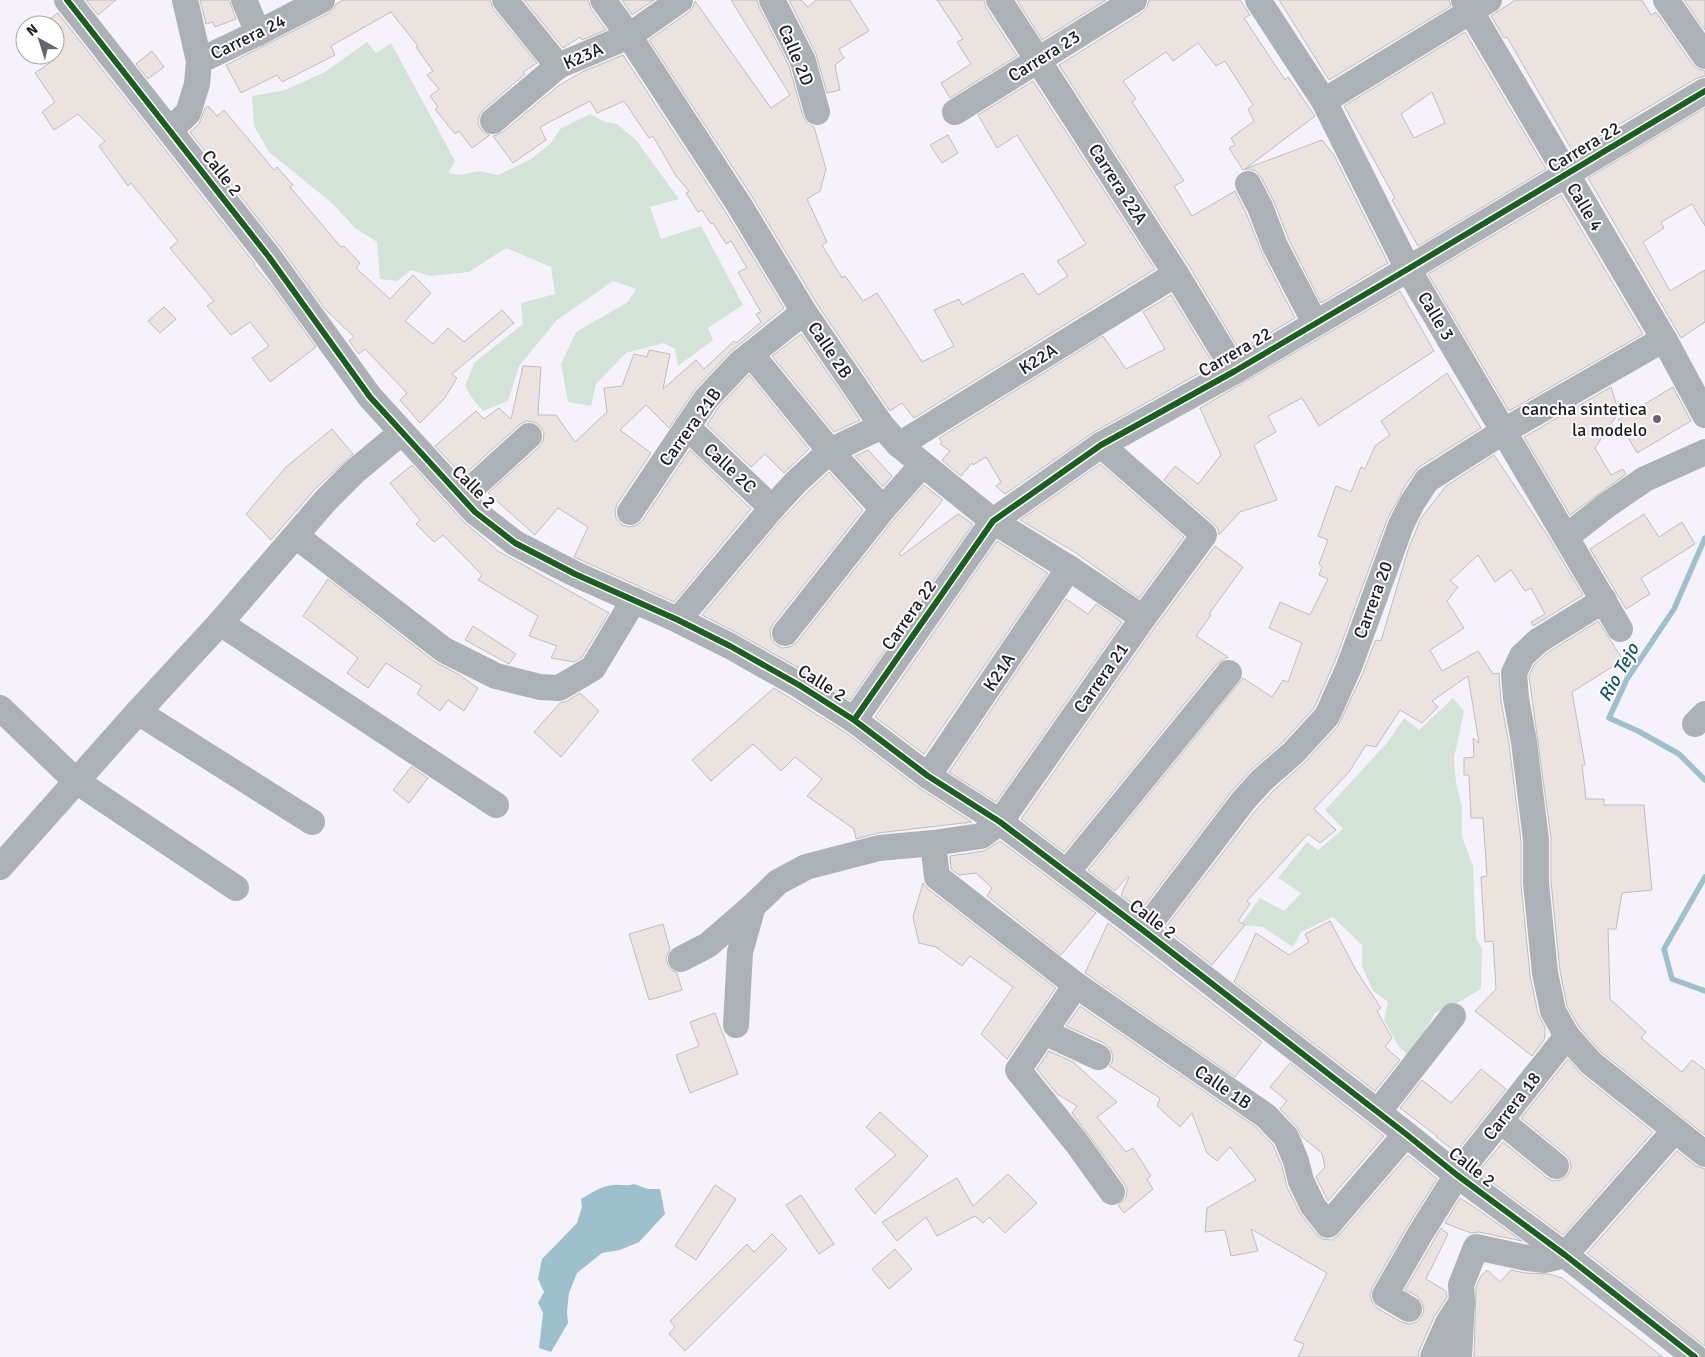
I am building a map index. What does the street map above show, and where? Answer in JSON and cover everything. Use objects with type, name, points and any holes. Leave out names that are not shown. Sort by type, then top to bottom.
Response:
[{"type":"street","name":"Calle 2","points":[[67,0],[269,257],[370,397],[475,512],[515,543],[575,574],[678,620],[730,646],[799,685],[854,720],[928,776],[1000,822],[1144,931],[1457,1175],[1695,1357]]},
{"type":"street","points":[[170,130],[188,113],[197,84],[200,61],[185,0]]},
{"type":"street","points":[[244,0],[258,34]]},
{"type":"street","name":"Carrera 24","points":[[200,61],[258,34],[322,0]]},
{"type":"street","points":[[505,0],[558,66]]},
{"type":"street","name":"Calle 2B","points":[[603,0],[629,36],[738,203],[804,312],[890,436],[922,465],[993,521],[1070,568],[1143,618]]},
{"type":"street","name":"K23A","points":[[493,121],[558,66],[629,36],[680,0]]},
{"type":"street","name":"Calle 2D","points":[[772,0],[803,62],[818,112]]},
{"type":"street","name":"Carrera 22A","points":[[999,0],[1176,274],[1235,371]]},
{"type":"street","name":"Carrera 23","points":[[955,112],[1134,0]]},
{"type":"street","name":"Calle 3","points":[[1258,0],[1324,101],[1408,269],[1620,629]]},
{"type":"street","points":[[1666,0],[1705,56]]},
{"type":"street","points":[[1324,101],[1474,4]]},
{"type":"street","name":"Calle 4","points":[[1474,4],[1566,175],[1664,339],[1705,415]]},
{"type":"street","name":"Carrera 22","points":[[854,720],[993,521],[1101,445],[1235,371],[1705,91]]},
{"type":"street","points":[[1248,184],[1260,207],[1275,246],[1315,323]]},
{"type":"street","name":"K22A","points":[[678,620],[796,481],[830,451],[890,436],[1176,274]]},
{"type":"street","name":"Carrera 21B","points":[[630,512],[706,399],[750,354],[804,312]]},
{"type":"street","name":"Carrera 20","points":[[1144,931],[1243,801],[1262,780],[1293,753],[1327,716],[1350,666],[1401,525],[1427,480],[1504,431],[1664,339]]},
{"type":"street","points":[[750,354],[830,451],[883,509]]},
{"type":"street","name":"Calle 2C","points":[[687,428],[772,508]]},
{"type":"street","points":[[0,867],[220,623],[326,500],[354,472],[402,432]]},
{"type":"street","points":[[462,497],[529,436]]},
{"type":"street","name":"Carrera 21","points":[[1000,822],[1143,618],[1204,535],[1101,445]]},
{"type":"street","points":[[1566,536],[1645,479],[1705,452]]},
{"type":"street","points":[[785,633],[883,509],[922,465]]},
{"type":"street","points":[[296,536],[444,650],[496,676],[540,686],[559,688],[593,668],[634,600]]},
{"type":"street","name":"K21A","points":[[928,776],[1070,568]]},
{"type":"street","points":[[1604,600],[1538,641],[1522,656],[1514,673],[1536,840],[1536,883],[1545,973],[1553,1011],[1567,1036],[1591,1063],[1705,1154]]},
{"type":"street","points":[[220,623],[496,805]]},
{"type":"street","points":[[1066,872],[1229,673]]},
{"type":"street","points":[[0,708],[76,781],[236,888]]},
{"type":"street","points":[[138,712],[312,822]]},
{"type":"street","points":[[681,959],[708,946],[778,882],[806,867],[879,848],[981,836],[1000,822]]},
{"type":"street","points":[[933,843],[937,877],[1076,985],[1018,1070],[1076,1142],[1112,1192]]},
{"type":"street","points":[[736,1025],[740,952],[753,906]]},
{"type":"street","name":"Calle 1B","points":[[1076,985],[1266,1116],[1286,1137],[1296,1161],[1301,1181],[1313,1206],[1328,1225],[1406,1134]]},
{"type":"street","points":[[1378,1112],[1453,1016]]},
{"type":"street","points":[[1044,1032],[1098,1057]]},
{"type":"street","name":"Carrera 18","points":[[1409,1309],[1385,1295],[1457,1175],[1567,1036]]},
{"type":"street","points":[[1501,1121],[1556,1166]]},
{"type":"street","points":[[1459,1357],[1461,1285],[1476,1247],[1545,1260],[1565,1256],[1675,1130]]},
{"type":"street","points":[[1433,1357],[1448,1323],[1462,1301]]},
{"type":"green space","points":[[367,42],[376,53],[391,43],[455,161],[448,173],[459,175],[480,171],[498,175],[531,159],[551,143],[560,129],[590,114],[605,122],[617,124],[636,140],[679,199],[650,207],[661,239],[701,226],[743,305],[708,328],[713,340],[678,366],[675,349],[664,343],[626,353],[596,384],[591,406],[568,402],[561,364],[576,332],[628,302],[636,289],[613,281],[557,320],[519,366],[508,401],[483,411],[465,386],[474,363],[523,324],[521,303],[555,294],[551,267],[506,248],[469,272],[430,276],[411,270],[397,281],[380,279],[377,242],[355,228],[333,204],[269,152],[254,126],[252,96],[285,90],[325,72]]},
{"type":"green space","points":[[1453,698],[1464,711],[1454,758],[1456,783],[1462,807],[1462,837],[1473,866],[1476,938],[1482,949],[1481,989],[1435,1013],[1411,1057],[1399,1047],[1384,1020],[1388,1002],[1373,991],[1362,966],[1362,945],[1333,917],[1301,932],[1293,947],[1263,927],[1240,925],[1260,898],[1284,911],[1301,893],[1278,878],[1307,842],[1318,850],[1343,829],[1325,810],[1387,743],[1404,718],[1419,730]]},
{"type":"water","points":[[634,1184],[648,1189],[660,1189],[665,1214],[639,1242],[620,1250],[602,1253],[577,1273],[569,1293],[568,1323],[551,1352],[539,1348],[543,1313],[538,1303],[544,1292],[538,1279],[542,1259],[577,1223],[582,1207],[581,1199],[604,1187]]},
{"type":"building","points":[[86,0],[116,0],[98,15]]},
{"type":"building","points":[[200,0],[229,0],[236,19],[215,27],[213,22],[206,24]]},
{"type":"building","points":[[343,0],[490,0],[493,9],[537,63],[523,72],[525,74],[483,110],[479,116],[478,124],[482,131],[490,135],[472,148],[459,131],[455,134],[435,109],[438,107],[430,96],[439,89],[427,75],[433,71],[416,47],[418,46],[391,12],[331,46],[335,55],[282,82],[277,75],[241,93],[226,65],[329,13],[336,4]]},
{"type":"building","points":[[524,0],[588,0],[591,9],[606,30],[582,40],[580,37],[563,48]]},
{"type":"building","points":[[622,0],[654,0],[632,15]]},
{"type":"building","points":[[731,0],[757,0],[789,66],[803,116],[807,123],[814,127],[826,169],[820,191],[807,199],[827,242],[822,245],[842,278],[845,276],[863,301],[877,293],[922,362],[954,346],[934,310],[959,299],[962,305],[1023,273],[1038,295],[1068,276],[1057,261],[1086,244],[1017,135],[997,148],[978,115],[1033,81],[1155,269],[914,418],[902,403],[890,411],[817,304],[751,195],[649,40],[689,12],[695,1],[771,108],[790,95]]},
{"type":"building","points":[[789,0],[801,0],[808,7],[816,0],[850,0],[869,31],[839,49],[844,58],[835,65],[840,90],[827,93],[816,54]]},
{"type":"building","points":[[937,0],[984,0],[986,8],[1017,56],[950,98],[941,83],[971,64],[957,42],[963,39]]},
{"type":"building","points":[[1017,0],[1106,0],[1042,40]]},
{"type":"building","points":[[1149,0],[1240,0],[1250,15],[1244,18],[1285,80],[1288,77],[1315,116],[1245,169],[1322,140],[1334,155],[1388,263],[1321,303],[1289,240],[1274,202],[1261,177],[1256,171],[1243,170],[1229,148],[1235,145],[1231,138],[1254,121],[1248,109],[1253,105],[1225,61],[1216,66],[1198,43],[1173,61],[1166,52],[1123,81],[1136,99],[1132,102],[1184,181],[1174,186],[1192,216],[1235,191],[1262,253],[1295,318],[1240,351],[1189,266],[1059,65],[1142,13],[1147,7]]},
{"type":"building","points":[[1279,0],[1449,0],[1451,6],[1329,80]]},
{"type":"building","points":[[1515,0],[1642,0],[1651,15],[1656,12],[1693,65],[1705,71],[1705,76],[1697,78],[1573,152],[1507,37],[1504,38],[1491,16]]},
{"type":"building","points":[[1684,0],[1705,0],[1705,30]]},
{"type":"building","points":[[65,22],[255,264],[316,347],[270,382],[252,358],[269,346],[250,322],[231,335],[207,306],[214,301],[170,248],[178,241],[131,183],[128,186],[99,146],[105,141],[78,114],[54,130],[42,112],[55,102],[35,73],[46,65],[65,65]]},
{"type":"building","points":[[1465,32],[1546,169],[1418,246],[1392,200],[1395,198],[1344,106]],"holes":[[[1432,92],[1445,123],[1414,138],[1401,114]]]},
{"type":"building","points":[[152,51],[164,67],[148,79],[136,64]]},
{"type":"building","points":[[623,55],[725,211],[784,308],[729,353],[695,389],[669,428],[646,405],[620,430],[651,453],[617,504],[616,518],[622,525],[629,527],[637,525],[642,521],[690,450],[751,509],[674,602],[574,557],[588,527],[558,508],[535,535],[488,493],[539,447],[543,441],[544,433],[540,426],[534,422],[526,421],[519,425],[463,476],[435,446],[476,411],[484,419],[499,408],[511,419],[523,366],[541,367],[538,415],[556,415],[575,442],[607,412],[604,388],[622,386],[634,354],[647,357],[649,350],[670,354],[663,389],[696,360],[704,369],[734,341],[736,343],[761,322],[756,314],[761,312],[738,272],[747,268],[731,241],[726,244],[702,210],[698,212],[686,193],[689,191],[676,176],[653,136],[649,138],[624,101],[597,113],[590,101],[540,127],[546,140],[513,163],[493,136],[503,132],[558,86],[584,71]]},
{"type":"building","points":[[208,106],[217,116],[224,110],[274,170],[277,167],[293,185],[290,187],[341,247],[344,246],[360,263],[356,268],[390,299],[413,275],[431,293],[405,321],[433,344],[448,328],[464,342],[502,310],[514,323],[452,374],[457,378],[444,399],[420,423],[400,400],[407,393],[365,349],[359,354],[349,341],[354,337],[325,309],[281,248],[190,132],[199,124],[205,108]]},
{"type":"building","points":[[1705,108],[1705,226],[1692,204],[1661,222],[1664,228],[1643,242],[1670,291],[1705,270],[1705,322],[1681,338],[1588,178]]},
{"type":"building","points":[[948,135],[958,153],[942,163],[930,145]]},
{"type":"building","points":[[1561,195],[1643,334],[1509,411],[1428,274]]},
{"type":"building","points":[[1400,291],[1434,351],[1319,426],[1302,398],[1268,416],[1276,432],[1254,445],[1277,500],[1240,512],[1219,535],[1218,529],[1214,524],[1164,480],[1175,466],[1198,484],[1221,455],[1200,408]]},
{"type":"building","points":[[1171,295],[1214,365],[1094,432],[1005,494],[996,486],[1001,482],[986,457],[973,465],[972,463],[961,476],[942,460],[950,451],[940,444],[942,442],[939,438],[1103,336],[1126,369],[1165,349],[1143,312]]},
{"type":"building","points":[[164,307],[176,319],[160,333],[148,321]]},
{"type":"building","points":[[801,334],[860,420],[834,432],[772,356]]},
{"type":"building","points":[[1447,373],[1481,428],[1419,467],[1406,484],[1387,520],[1335,661],[1314,708],[1283,742],[1252,769],[1232,791],[1141,910],[1121,895],[1128,876],[1115,891],[1088,870],[1243,678],[1272,697],[1283,680],[1288,682],[1302,643],[1269,628],[1280,602],[1310,615],[1328,579],[1319,575],[1322,567],[1319,564],[1328,540],[1318,536],[1336,486],[1351,492],[1361,467],[1365,469],[1375,446],[1390,435],[1381,421]]},
{"type":"building","points":[[749,375],[809,449],[784,473],[765,454],[751,467],[707,425],[718,408]]},
{"type":"building","points":[[1611,387],[1619,412],[1595,448],[1611,475],[1623,469],[1626,474],[1570,515],[1524,437]]},
{"type":"building","name":"cancha sintetica la modelo","points":[[1673,387],[1691,421],[1637,453],[1618,420]]},
{"type":"building","points":[[332,429],[353,454],[315,489],[271,540],[246,514],[286,467]]},
{"type":"building","points":[[868,450],[892,476],[883,487],[855,456]]},
{"type":"building","points":[[1494,455],[1546,533],[1583,595],[1533,626],[1531,622],[1545,614],[1531,588],[1525,591],[1511,570],[1495,582],[1478,555],[1450,581],[1458,587],[1447,601],[1464,628],[1430,650],[1442,671],[1478,651],[1493,674],[1499,673],[1501,701],[1509,744],[1521,841],[1521,884],[1530,975],[1538,1014],[1545,1027],[1544,1040],[1532,1056],[1475,1011],[1496,989],[1493,941],[1485,942],[1481,877],[1487,876],[1483,818],[1471,818],[1469,775],[1464,775],[1464,758],[1474,757],[1473,738],[1479,743],[1468,676],[1432,701],[1438,707],[1422,723],[1400,710],[1376,747],[1366,745],[1349,772],[1314,809],[1336,830],[1320,843],[1308,834],[1247,901],[1250,904],[1238,921],[1245,925],[1212,965],[1165,928],[1255,811],[1273,791],[1304,763],[1338,726],[1376,640],[1381,641],[1408,550],[1421,518],[1446,486]]},
{"type":"building","points":[[1100,464],[1184,537],[1139,598],[1073,551],[1020,520]]},
{"type":"building","points":[[412,465],[464,522],[498,551],[609,613],[582,657],[574,662],[551,658],[557,646],[529,636],[538,616],[478,580],[482,575],[443,535],[434,542],[416,524],[420,520],[390,483]]},
{"type":"building","points":[[829,472],[863,510],[773,624],[770,630],[771,638],[775,644],[782,648],[790,647],[797,642],[894,519],[924,485],[943,500],[899,554],[901,556],[958,514],[973,524],[850,700],[806,672],[702,615],[783,518]]},
{"type":"building","points":[[1644,514],[1659,537],[1682,522],[1695,544],[1641,578],[1650,594],[1626,609],[1590,549]]},
{"type":"building","points":[[997,541],[1048,573],[924,754],[875,717]]},
{"type":"building","points":[[1215,546],[1243,567],[1209,614],[1211,615],[1196,636],[1228,657],[1217,664],[1064,852],[1021,819],[1155,627]]},
{"type":"building","points":[[328,579],[435,662],[458,674],[478,688],[464,711],[448,700],[440,711],[417,694],[422,686],[386,663],[368,688],[347,673],[358,658],[303,616]]},
{"type":"building","points":[[1066,599],[1088,614],[1096,604],[1122,622],[996,802],[949,772]]},
{"type":"building","points":[[1598,621],[1623,660],[1572,692],[1585,765],[1582,765],[1586,799],[1604,799],[1604,805],[1644,805],[1652,890],[1622,893],[1616,929],[1608,929],[1610,999],[1646,1032],[1641,1038],[1682,1072],[1692,1060],[1705,1070],[1705,1135],[1601,1052],[1579,1027],[1567,1006],[1560,971],[1551,882],[1551,838],[1529,676],[1534,665],[1547,653]]},
{"type":"building","points":[[473,626],[516,654],[509,664],[465,640]]},
{"type":"building","points":[[774,688],[845,732],[919,788],[972,822],[878,833],[856,839],[854,829],[807,796],[822,779],[795,757],[781,771],[753,744],[711,781],[692,760]]},
{"type":"building","points":[[580,693],[599,711],[561,757],[534,732],[560,703]]},
{"type":"building","points":[[411,767],[428,778],[409,803],[393,790]]},
{"type":"building","points":[[1000,841],[1096,913],[1061,955],[987,896],[992,888],[976,873],[959,875],[951,869],[950,856],[984,851]]},
{"type":"building","points":[[923,883],[928,889],[1056,988],[1007,1059],[981,1034],[1013,987],[970,956],[962,966],[936,947],[919,943],[913,917]]},
{"type":"building","points":[[1330,921],[1357,972],[1381,1008],[1377,1011],[1392,1038],[1385,1047],[1400,1060],[1375,1091],[1234,982],[1256,933],[1289,955],[1309,942],[1305,934]]},
{"type":"building","points":[[1108,923],[1262,1042],[1235,1077],[1085,973]]},
{"type":"building","points":[[663,924],[670,949],[666,958],[668,965],[677,973],[682,990],[649,1000],[629,934]]},
{"type":"building","points":[[1080,1006],[1256,1127],[1273,1145],[1282,1166],[1287,1187],[1300,1213],[1316,1234],[1323,1239],[1332,1240],[1339,1235],[1408,1155],[1437,1179],[1407,1227],[1372,1288],[1370,1295],[1372,1302],[1377,1308],[1401,1322],[1409,1324],[1417,1322],[1424,1310],[1422,1302],[1417,1296],[1405,1290],[1441,1228],[1448,1234],[1426,1279],[1446,1291],[1447,1297],[1434,1317],[1418,1357],[1298,1357],[1304,1344],[1294,1340],[1327,1273],[1251,1229],[1258,1251],[1231,1256],[1225,1230],[1205,1232],[1207,1208],[1256,1180],[1230,1147],[1217,1161],[1207,1153],[1192,1113],[1180,1127],[1157,1106],[1160,1098],[1109,1066],[1112,1063],[1113,1056],[1110,1048],[1104,1043],[1066,1026]]},
{"type":"building","points":[[715,1013],[738,1074],[690,1093],[676,1055],[699,1046],[690,1022]]},
{"type":"building","points":[[1049,1051],[1073,1062],[1117,1102],[1097,1117],[1126,1152],[1133,1148],[1151,1176],[1147,1179],[1153,1189],[1124,1213],[1118,1205],[1126,1198],[1127,1190],[1124,1183],[1072,1113],[1077,1106],[1057,1094],[1037,1069]]},
{"type":"building","points":[[1568,1059],[1582,1075],[1653,1132],[1563,1235],[1478,1172],[1503,1142],[1547,1178],[1553,1181],[1561,1180],[1568,1175],[1571,1168],[1570,1160],[1566,1155],[1521,1118]]},
{"type":"building","points":[[1290,1063],[1384,1136],[1328,1201],[1316,1177],[1325,1167],[1322,1153],[1302,1137],[1297,1127],[1280,1109],[1287,1101],[1270,1087]]},
{"type":"building","points":[[1481,1069],[1506,1089],[1456,1152],[1400,1108],[1422,1080],[1451,1103]]},
{"type":"building","points":[[880,1112],[928,1156],[875,1214],[855,1189],[896,1155],[866,1127]]},
{"type":"building","points":[[1677,1151],[1696,1166],[1705,1169],[1705,1346],[1587,1253]]},
{"type":"building","points":[[1008,1174],[1037,1203],[1005,1233],[989,1217],[983,1223],[975,1216],[937,1236],[926,1217],[897,1241],[882,1222],[957,1178],[973,1206]]},
{"type":"building","points":[[715,1185],[736,1199],[696,1260],[675,1246]]},
{"type":"building","points":[[801,1195],[834,1244],[819,1254],[786,1205]]},
{"type":"building","points":[[1460,1198],[1522,1241],[1479,1232],[1471,1233],[1445,1223]]},
{"type":"building","points":[[772,1234],[787,1249],[685,1351],[669,1334],[675,1327],[670,1321],[747,1244],[754,1252]]},
{"type":"building","points":[[895,1249],[912,1269],[889,1289],[872,1269]]},
{"type":"building","points":[[1487,1270],[1500,1282],[1511,1270],[1525,1273],[1549,1274],[1562,1278],[1663,1357],[1474,1357],[1476,1287],[1481,1276]]},
{"type":"waterway","name":"Rio Tejo","points":[[1705,538],[1674,609],[1627,679],[1609,718],[1638,731],[1679,754],[1705,780]]},
{"type":"waterway","name":"Rio Tejo","points":[[1705,877],[1664,949],[1672,979],[1705,991]]},
{"type":"cycle path","points":[[67,0],[269,257],[370,397],[475,512],[515,543],[575,574],[678,620],[730,646],[799,685],[854,720],[928,776],[1000,822],[1144,931],[1457,1175],[1565,1255],[1695,1357]]},
{"type":"cycle path","points":[[854,720],[993,521],[1101,445],[1235,371],[1705,91]]},
{"type":"place","name":"cancha sintetica la modelo","points":[[1657,419]]}]
